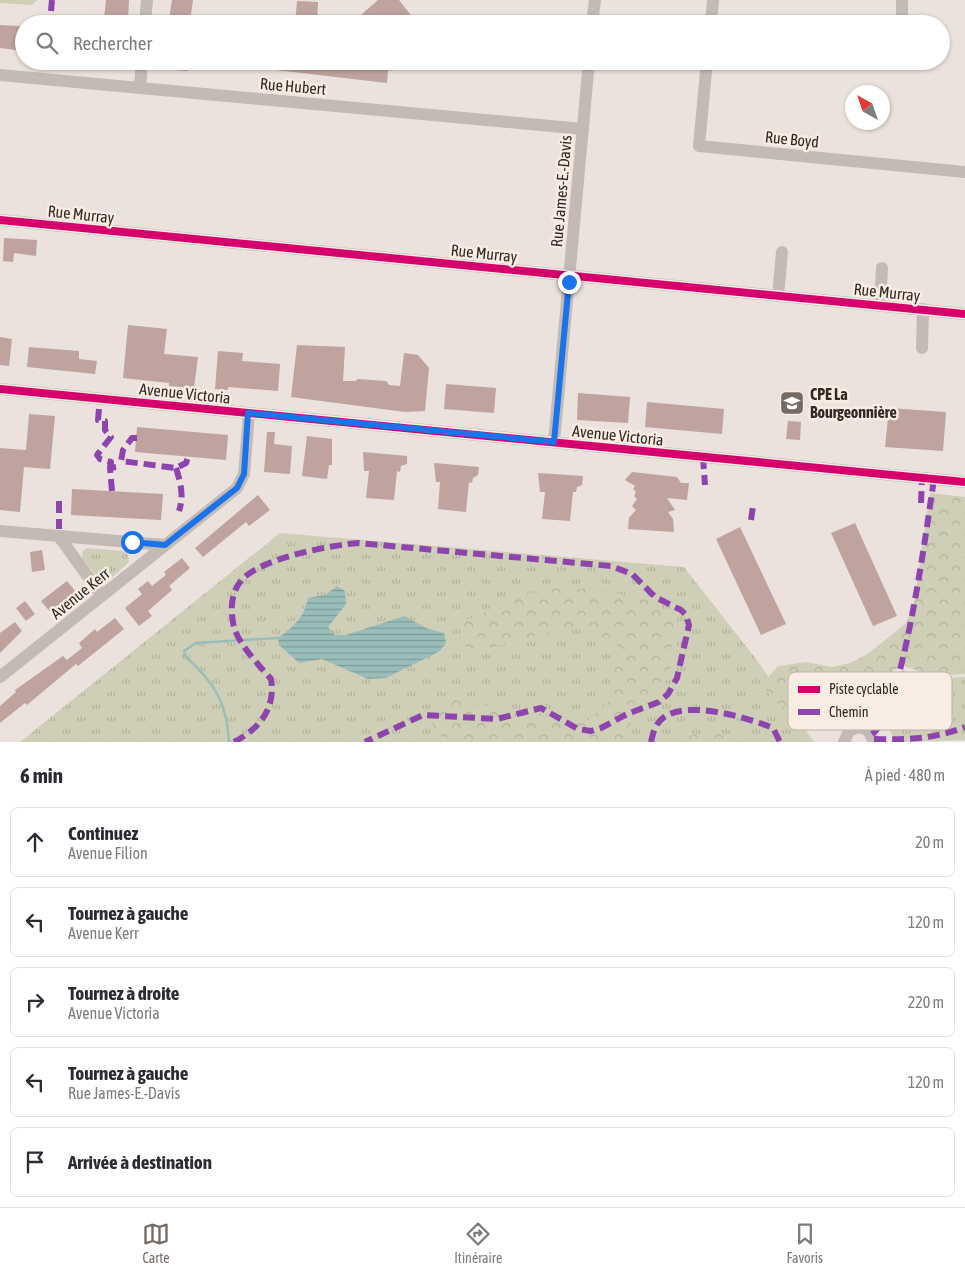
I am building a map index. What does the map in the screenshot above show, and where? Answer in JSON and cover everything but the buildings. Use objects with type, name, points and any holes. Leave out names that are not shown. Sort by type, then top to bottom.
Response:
[{"type":"street","points":[[146,15],[147,0]]},
{"type":"street","points":[[593,15],[595,0]]},
{"type":"street","points":[[712,15],[713,0]]},
{"type":"street","points":[[902,0],[902,15]]},
{"type":"street","points":[[140,88],[141,70]]},
{"type":"street","name":"Rue James-E.-Davis","points":[[554,442],[588,70]]},
{"type":"street","name":"Rue Boyd","points":[[706,70],[699,146],[965,172]]},
{"type":"street","name":"Rue Hubert","points":[[0,75],[583,129]]},
{"type":"street","name":"Rue Murray","points":[[0,220],[965,314]]},
{"type":"street","points":[[778,296],[782,252]]},
{"type":"street","name":"Rue Murray","points":[[880,305],[882,268]]},
{"type":"street","name":"Rue Murray","points":[[922,348],[924,310]]},
{"type":"street","name":"Avenue Victoria","points":[[0,389],[965,482]]},
{"type":"street","name":"Avenue Kerr","points":[[0,678],[237,488],[244,474],[248,413]]},
{"type":"street","points":[[0,531],[60,538],[165,545]]},
{"type":"street","points":[[60,538],[102,596]]},
{"type":"street","points":[[844,742],[849,730]]},
{"type":"street","points":[[868,730],[874,742]]},
{"type":"green space","points":[[0,0],[37,0],[32,5],[0,3]]},
{"type":"green space","points":[[930,493],[965,497],[965,674],[920,672],[902,665],[892,672],[788,672],[788,711],[773,700],[762,684],[778,666],[806,662],[832,667],[850,663],[869,653],[906,623],[914,603]]},
{"type":"green space","points":[[280,533],[684,567],[756,659],[788,705],[788,730],[806,730],[814,742],[20,742]]},
{"type":"green space","points":[[87,548],[123,551],[128,554],[129,562],[108,581],[100,581],[82,558],[83,551]]},
{"type":"green space","points":[[543,588],[594,589],[649,600],[674,620],[671,665],[663,689],[630,725],[629,742],[494,742],[435,736],[431,716],[454,700],[587,721],[613,698],[617,644],[578,625],[482,650],[456,645],[466,620]]},
{"type":"green space","points":[[965,677],[965,740],[896,742],[889,730],[952,730],[952,678]]},
{"type":"green space","points":[[719,732],[733,739],[731,742],[684,742],[687,736]]},
{"type":"water","points":[[337,586],[345,591],[346,604],[328,627],[335,635],[346,635],[404,616],[426,628],[444,633],[446,642],[440,651],[386,678],[368,679],[322,659],[299,663],[279,645],[278,638],[298,621],[304,611],[308,598],[325,595]]},
{"type":"waterway","points":[[229,742],[228,728],[222,704],[211,684],[185,656],[184,651],[196,643],[278,638]]},
{"type":"marked path","points":[[51,11],[52,0]]},
{"type":"marked path","points":[[99,409],[98,420],[105,421],[105,430],[111,437],[97,455],[100,459],[111,462],[110,468]]},
{"type":"marked path","points":[[137,438],[132,438],[123,450],[121,461],[176,468],[186,463],[188,457]]},
{"type":"marked path","points":[[703,457],[705,485]]},
{"type":"marked path","points":[[112,491],[110,468],[116,467]]},
{"type":"marked path","points":[[176,468],[181,490],[179,511]]},
{"type":"marked path","points":[[921,503],[922,478]]},
{"type":"marked path","points":[[899,672],[912,615],[934,479]]},
{"type":"marked path","points":[[59,501],[59,529]]},
{"type":"marked path","points":[[751,520],[753,506]]},
{"type":"marked path","points":[[234,742],[251,731],[264,717],[271,700],[272,690],[271,679],[246,649],[235,630],[232,618],[234,593],[240,582],[249,574],[261,566],[277,560],[313,550],[358,543],[611,566],[632,574],[655,597],[681,610],[686,615],[689,625],[677,678],[668,694],[659,702],[627,714],[601,728],[591,731],[578,729],[541,708],[497,719],[423,715],[365,742]]},
{"type":"marked path","points":[[651,742],[660,720],[674,713],[687,710],[718,712],[762,724],[773,728],[780,742]]},
{"type":"marked path","points":[[874,739],[920,738],[965,727]]},
{"type":"marked path","points":[[872,734],[875,730]]},
{"type":"cycle path","points":[[0,220],[965,314]]},
{"type":"cycle path","points":[[0,389],[965,482]]},
{"type":"place","name":"CPE La Bourgeonnière","points":[[792,403]]},
{"type":"route","points":[[132,542],[165,545],[237,488],[244,474],[248,413],[554,442],[569,282]]}]
